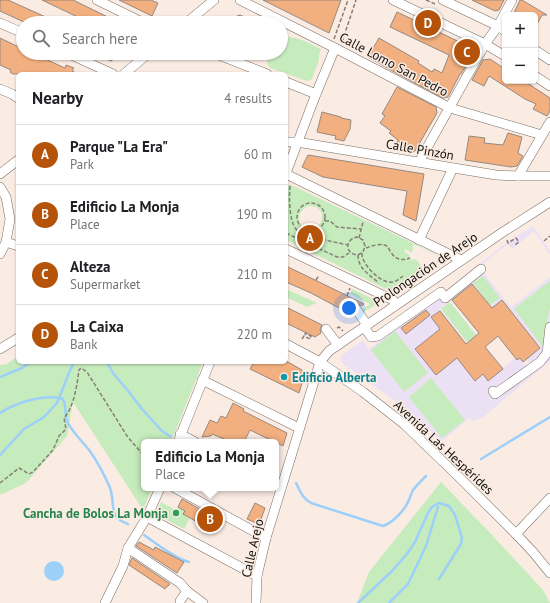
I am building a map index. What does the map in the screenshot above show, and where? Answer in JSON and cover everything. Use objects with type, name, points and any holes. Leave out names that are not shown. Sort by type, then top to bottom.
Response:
[{"type":"street","points":[[97,0],[130,16]]},
{"type":"street","points":[[195,16],[214,0]]},
{"type":"street","name":"Calle Lomo San Pedro","points":[[240,0],[275,16]]},
{"type":"street","points":[[393,0],[486,44],[502,54]]},
{"type":"street","points":[[443,0],[501,29]]},
{"type":"street","points":[[419,162],[486,44],[501,29],[512,0]]},
{"type":"street","points":[[0,22],[16,30]]},
{"type":"street","name":"Calle Lomo San Pedro","points":[[288,22],[337,44],[450,108],[542,135]]},
{"type":"street","points":[[288,168],[297,142],[337,44]]},
{"type":"street","points":[[538,52],[550,60]]},
{"type":"street","points":[[82,60],[109,72]]},
{"type":"street","points":[[126,72],[141,60]]},
{"type":"street","points":[[232,60],[262,72]]},
{"type":"street","points":[[538,78],[550,86]]},
{"type":"street","points":[[288,83],[316,94]]},
{"type":"street","points":[[0,89],[16,97]]},
{"type":"street","points":[[518,176],[550,122]]},
{"type":"street","name":"Calle Pinzón","points":[[288,142],[297,142],[496,176],[550,176]]},
{"type":"street","points":[[0,174],[16,162]]},
{"type":"street","points":[[419,240],[453,168]]},
{"type":"street","points":[[288,175],[461,260]]},
{"type":"street","points":[[0,187],[6,197],[10,219],[6,242],[0,254]]},
{"type":"street","name":"Prolongación de Arejo","points":[[320,362],[329,351],[461,260],[550,202]]},
{"type":"street","points":[[6,242],[16,245]]},
{"type":"street","points":[[288,250],[393,300],[396,305]]},
{"type":"street","points":[[356,309],[371,337],[378,336],[441,292],[445,298],[481,269]]},
{"type":"street","points":[[493,391],[495,394],[540,362],[546,353],[550,327]]},
{"type":"street","points":[[326,330],[338,345]]},
{"type":"street","points":[[0,349],[16,339]]},
{"type":"street","name":"Avenida Las Hespérides","points":[[288,345],[320,362],[363,392],[404,424],[463,480],[516,534],[550,573]]},
{"type":"street","name":"Calle Arejo","points":[[279,485],[320,362]]},
{"type":"street","points":[[179,438],[209,364]]},
{"type":"street","points":[[202,380],[299,428]]},
{"type":"street","points":[[105,603],[123,566],[128,548],[147,517],[159,491]]},
{"type":"street","points":[[180,491],[266,538]]},
{"type":"street","name":"Calle Arejo","points":[[256,603],[257,576],[277,491]]},
{"type":"street","points":[[516,534],[550,498]]},
{"type":"street","points":[[147,517],[257,576]]},
{"type":"street","points":[[128,548],[180,583],[187,591],[203,603]]},
{"type":"street","points":[[180,601],[187,591]]},
{"type":"path","points":[[337,44],[348,0]]},
{"type":"path","points":[[337,44],[356,0]]},
{"type":"path","points":[[291,183],[290,192],[292,219],[296,229],[309,236],[348,245]]},
{"type":"path","points":[[309,204],[318,205],[325,216],[324,220],[323,225],[312,231],[303,229],[297,220],[300,209],[309,204]]},
{"type":"path","points":[[359,238],[364,218]]},
{"type":"path","points":[[324,220],[330,221],[337,227],[361,229]]},
{"type":"path","points":[[288,234],[337,257],[343,257],[350,253],[358,255],[362,253],[365,248],[364,242],[359,238],[351,239],[348,245],[350,253]]},
{"type":"path","points":[[544,241],[550,236]]},
{"type":"path","points":[[508,242],[516,238],[519,242],[515,245],[516,246]]},
{"type":"path","points":[[365,248],[375,245],[384,245],[387,246],[393,256],[397,259],[404,260],[410,258]]},
{"type":"path","points":[[362,253],[366,267],[385,282],[396,281],[403,276]]},
{"type":"path","points":[[358,255],[363,269],[380,283],[378,286]]},
{"type":"path","points":[[316,280],[320,272]]},
{"type":"path","points":[[347,296],[351,286]]},
{"type":"path","points":[[302,339],[304,336],[310,339],[311,336],[305,334],[306,332]]},
{"type":"path","points":[[0,483],[19,468],[29,474],[33,472],[53,450],[59,436],[66,428],[64,418],[68,415],[75,395],[79,370],[81,368],[87,372],[127,436],[141,452]]},
{"type":"shaded area","points":[[533,226],[550,251],[550,255],[534,231],[512,249],[508,244],[479,267],[511,307],[550,277],[550,281],[514,309],[545,348],[545,336],[550,308],[550,361],[482,418],[473,421],[470,418],[442,441],[398,403],[342,363],[341,356],[363,340],[369,349],[506,243]],"holes":[[[482,276],[500,298],[491,305],[473,283]],[[473,284],[492,308],[502,300],[541,347],[526,359],[530,364],[527,367],[520,358],[517,359],[493,330],[490,333],[495,339],[488,345],[496,339],[491,333],[493,331],[515,358],[503,368],[481,340],[483,339],[482,338],[480,340],[503,369],[488,381],[483,374],[475,380],[457,358],[436,374],[415,349],[440,329],[432,317],[439,311],[466,344],[479,333],[453,300]],[[452,300],[478,333],[466,343],[440,309]],[[395,332],[427,373],[404,392],[372,350]],[[431,378],[464,420],[442,438],[409,397]]]},
{"type":"green space","points":[[288,37],[307,42],[321,49],[319,60],[312,79],[307,81],[288,74],[288,72],[281,72],[270,68],[267,61],[288,60]]},
{"type":"green space","points":[[288,185],[291,185],[438,255],[438,263],[399,291],[390,291],[288,241]],"holes":[[[308,206],[316,207],[322,216],[321,221],[319,226],[314,229],[309,229],[301,224],[299,218],[303,210]],[[413,244],[437,255],[437,263],[424,270],[416,259],[411,260],[410,255],[404,252],[405,249],[412,253]]]},
{"type":"green space","points":[[483,276],[500,298],[490,305],[473,283]]},
{"type":"green space","points":[[550,281],[550,308],[546,326],[545,349],[514,309]]},
{"type":"green space","points":[[352,289],[377,301],[377,304],[364,312],[362,310],[370,304],[350,294]]},
{"type":"green space","points":[[288,290],[317,303],[307,307],[288,298]]},
{"type":"green space","points":[[450,302],[476,335],[467,342],[441,309]]},
{"type":"green space","points":[[395,331],[428,373],[404,392],[371,350]]},
{"type":"green space","points":[[16,357],[16,364],[202,364],[172,439],[141,439],[141,491],[151,491],[143,510],[73,402],[67,436],[26,483],[0,495],[0,365],[7,364]]},
{"type":"green space","points":[[431,378],[465,420],[442,438],[409,397]]},
{"type":"green space","points":[[441,482],[543,590],[550,603],[357,603],[369,572]]},
{"type":"green space","name":"Cancha de Bolos La Monja","points":[[182,499],[196,507],[184,529],[159,516],[157,511],[161,502],[176,510]]},
{"type":"water","points":[[54,561],[61,564],[64,571],[61,578],[54,581],[47,578],[44,571],[47,564]]},
{"type":"building","points":[[0,0],[8,0],[43,16],[16,16],[16,18],[0,11]]},
{"type":"building","points":[[42,0],[73,0],[106,16],[75,16]]},
{"type":"building","points":[[119,0],[151,0],[158,3],[152,16]]},
{"type":"building","points":[[263,0],[341,0],[329,33]]},
{"type":"building","points":[[472,0],[504,0],[499,10],[495,11]]},
{"type":"building","points":[[520,0],[522,0],[547,15],[542,15],[538,22],[538,12],[514,12]]},
{"type":"building","points":[[397,12],[470,47],[471,52],[465,65],[467,64],[448,97],[443,98],[368,57],[379,38],[419,61],[418,63],[432,72],[434,69],[442,73],[449,55],[390,27]]},
{"type":"building","points":[[0,38],[16,46],[16,60],[47,60],[65,68],[66,65],[74,68],[72,71],[74,72],[16,72],[16,74],[13,74],[10,72],[11,70],[0,65]]},
{"type":"building","points":[[490,59],[502,67],[502,84],[529,84],[550,98],[550,111],[547,116],[533,109],[536,104],[525,99],[489,76],[484,86],[472,80],[483,60]]},
{"type":"building","points":[[397,87],[436,107],[437,113],[413,152],[395,149],[398,140],[389,133],[391,131],[380,123],[385,116],[382,114]]},
{"type":"building","points":[[322,112],[351,120],[350,129],[344,141],[335,139],[336,136],[317,132]]},
{"type":"building","points":[[508,133],[522,137],[518,153],[523,156],[517,166],[511,167],[465,160],[469,136],[485,138],[484,143],[503,145]]},
{"type":"building","points":[[308,155],[424,174],[416,221],[403,215],[407,191],[323,177],[302,167]]},
{"type":"building","points":[[288,267],[364,304],[361,306],[356,303],[352,304],[350,307],[351,313],[288,283]]},
{"type":"building","points":[[472,284],[492,308],[502,300],[540,348],[523,362],[520,358],[517,360],[498,336],[485,347],[503,369],[488,381],[483,374],[475,381],[457,358],[436,375],[415,349],[440,329],[431,317],[440,311],[466,344],[479,333],[452,300]]},
{"type":"building","points":[[288,308],[322,325],[320,329],[321,333],[315,337],[288,324]]},
{"type":"building","points":[[426,310],[430,315],[406,334],[401,328]]},
{"type":"building","name":"Edificio Alberta","points":[[288,362],[302,370],[304,376],[299,393],[250,369],[253,364],[288,364]]},
{"type":"building","points":[[233,403],[244,409],[243,411],[287,433],[283,446],[279,444],[279,439],[269,439],[250,430],[246,439],[224,439],[212,434],[211,436],[202,437],[210,420],[217,423],[221,416],[226,418]]},
{"type":"building","points":[[182,499],[219,520],[213,531],[183,514],[185,511],[178,507]]},
{"type":"building","points":[[255,503],[265,508],[260,522],[256,523],[247,519]]},
{"type":"building","points":[[139,542],[154,550],[155,547],[184,562],[177,573],[136,546]]},
{"type":"building","points":[[132,558],[170,584],[165,589],[129,565]]},
{"type":"waterway","points":[[0,377],[28,364]]},
{"type":"waterway","points":[[0,455],[24,429],[44,417],[57,403],[73,364]]},
{"type":"waterway","points":[[108,364],[113,373],[142,409],[162,431],[170,436]]},
{"type":"waterway","points":[[0,413],[6,409],[30,400],[48,397],[63,399],[66,417],[70,427],[92,454],[110,488],[115,514],[121,521],[128,524]]},
{"type":"waterway","points":[[481,459],[550,417]]},
{"type":"waterway","points":[[296,483],[300,492],[311,503],[383,526],[401,513],[413,490],[426,476]]},
{"type":"waterway","points":[[358,603],[392,571],[407,554],[415,542],[428,513],[432,507],[439,503],[449,506],[455,515],[462,538],[461,544],[439,579]]},
{"type":"waterway","points":[[389,603],[408,584],[426,546],[438,507]]},
{"type":"waterway","points":[[144,535],[172,554],[189,562]]},
{"type":"place","name":"La Caixa","points":[[428,23]]},
{"type":"place","name":"Alteza","points":[[467,52]]},
{"type":"place","name":"Parque \"La Era\"","points":[[310,238]]},
{"type":"place","name":"Edificio Alberta","points":[[284,377]]},
{"type":"place","name":"Cancha de Bolos La Monja","points":[[176,513]]},
{"type":"place","name":"Edificio La Monja","points":[[210,519]]}]
